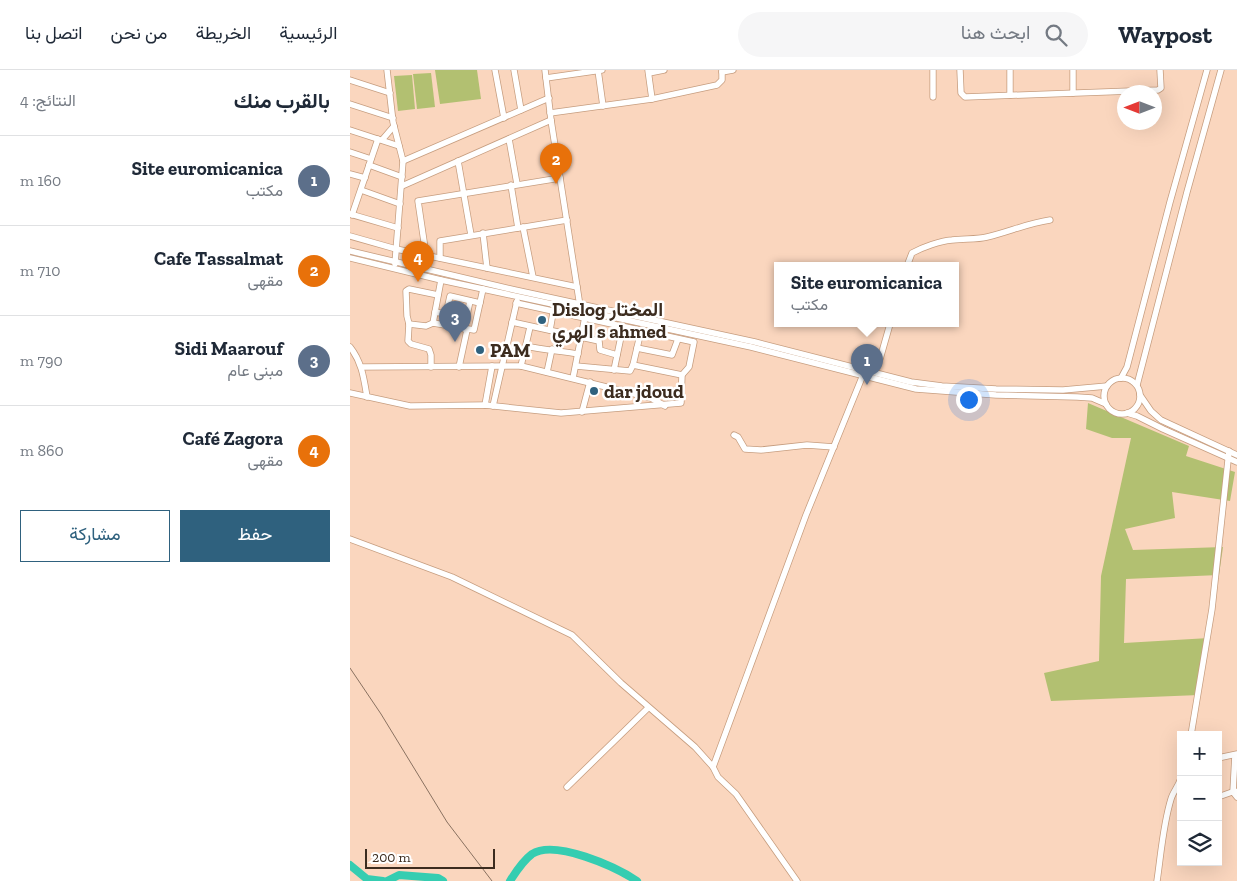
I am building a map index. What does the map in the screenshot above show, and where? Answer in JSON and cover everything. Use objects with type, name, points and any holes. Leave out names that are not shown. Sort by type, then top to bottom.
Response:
[{"type":"street","points":[[387,70],[392,118],[403,161],[394,265]]},
{"type":"street","points":[[495,70],[504,118]]},
{"type":"street","points":[[514,70],[521,110]]},
{"type":"street","points":[[545,70],[550,117],[579,307]]},
{"type":"street","points":[[546,78],[600,70],[603,106]]},
{"type":"street","points":[[652,100],[648,71],[664,70]]},
{"type":"street","points":[[402,186],[509,139],[550,117],[603,106],[652,100],[717,85],[722,80],[722,71],[733,70]]},
{"type":"street","points":[[933,70],[933,98]]},
{"type":"street","points":[[960,70],[961,92],[963,96],[1158,90],[1160,88],[1160,70]]},
{"type":"street","points":[[1010,70],[1010,95]]},
{"type":"street","points":[[1073,70],[1073,93]]},
{"type":"street","points":[[1121,378],[1127,367],[1207,70]]},
{"type":"street","points":[[1221,70],[1137,385],[1140,395],[1151,411],[1161,420],[1237,455]]},
{"type":"street","points":[[350,80],[390,93]]},
{"type":"street","points":[[403,161],[549,98]]},
{"type":"street","points":[[350,104],[392,118]]},
{"type":"street","points":[[394,126],[380,140],[351,214],[398,228]]},
{"type":"street","points":[[350,130],[399,146]]},
{"type":"street","points":[[509,139],[521,228],[532,277]]},
{"type":"street","points":[[350,152],[402,177]]},
{"type":"street","points":[[458,161],[471,235]]},
{"type":"street","points":[[350,174],[365,178]]},
{"type":"street","points":[[426,255],[418,201],[560,178]]},
{"type":"street","points":[[350,194],[360,193],[400,204]]},
{"type":"street","points":[[440,258],[439,241],[567,220]]},
{"type":"street","points":[[909,262],[912,254],[942,242],[988,237],[1027,224],[1050,220]]},
{"type":"street","points":[[482,233],[487,268]]},
{"type":"street","points":[[350,236],[396,249],[577,287]]},
{"type":"street","points":[[350,251],[441,280],[515,294]]},
{"type":"street","points":[[350,258],[394,265],[515,294],[755,342],[924,390],[996,395],[1092,398],[1106,404],[1115,412],[1137,416],[1237,462]]},
{"type":"street","points":[[433,323],[441,280]]},
{"type":"street","points":[[409,324],[426,326],[433,323],[475,330],[484,289]]},
{"type":"street","points":[[432,367],[432,355],[428,349],[411,344],[408,341],[409,324],[406,290],[438,295]]},
{"type":"street","points":[[493,406],[516,303],[515,294]]},
{"type":"street","points":[[446,314],[450,296],[480,303]]},
{"type":"street","points":[[458,367],[470,301]]},
{"type":"street","points":[[350,394],[410,406],[485,405],[558,413],[664,406],[681,403],[682,376],[689,367],[694,342],[554,313],[516,303]]},
{"type":"street","points":[[574,378],[587,308]]},
{"type":"street","points":[[435,312],[467,318]]},
{"type":"street","points":[[550,330],[554,313]]},
{"type":"street","points":[[512,322],[599,341],[600,350],[617,355]]},
{"type":"street","points":[[521,366],[530,327]]},
{"type":"street","points":[[614,370],[623,327]]},
{"type":"street","points":[[713,767],[774,599],[864,372],[870,363],[880,359],[889,327]]},
{"type":"street","points":[[576,366],[630,371],[633,366],[641,331]]},
{"type":"street","points":[[637,348],[672,355],[678,339]]},
{"type":"street","points":[[526,346],[578,354]]},
{"type":"street","points":[[350,347],[362,368],[367,397]]},
{"type":"street","points":[[547,372],[552,349]]},
{"type":"street","points":[[485,405],[492,366]]},
{"type":"street","points":[[362,368],[521,366],[651,398],[664,406]]},
{"type":"street","points":[[633,366],[682,376]]},
{"type":"street","points":[[864,372],[911,382],[942,386],[1063,390],[1108,386]]},
{"type":"street","points":[[1106,404],[1104,395],[1112,381],[1121,378],[1131,380],[1137,385]]},
{"type":"street","points":[[582,412],[590,382]]},
{"type":"street","points":[[1127,413],[1138,404],[1140,395]]},
{"type":"street","points":[[734,435],[738,437],[745,449],[761,450],[807,445],[834,447]]},
{"type":"street","points":[[1192,731],[1212,609],[1230,459],[1229,451]]},
{"type":"street","points":[[350,539],[443,573],[566,632],[577,640],[621,684],[695,747],[713,767],[718,777],[736,794],[797,881]]},
{"type":"street","points":[[567,787],[648,708]]},
{"type":"street","points":[[1222,757],[1236,754],[1236,793],[1222,796]]},
{"type":"street","points":[[1157,881],[1170,800],[1177,791]]},
{"type":"green space","points":[[435,70],[477,70],[481,99],[440,104]]},
{"type":"green space","points":[[431,73],[435,107],[417,109],[413,74]]},
{"type":"green space","points":[[412,75],[415,109],[398,111],[394,76]]},
{"type":"green space","points":[[1088,403],[1189,446],[1186,456],[1235,472],[1230,501],[1172,492],[1175,518],[1125,529],[1133,550],[1223,547],[1219,575],[1126,579],[1124,643],[1209,638],[1199,695],[1051,701],[1044,673],[1099,661],[1101,576],[1131,438],[1112,438],[1086,429]]},
{"type":"waterway","points":[[510,881],[532,854],[542,850],[570,852],[601,862],[637,881]]},
{"type":"waterway","points":[[350,865],[367,879],[383,881]]},
{"type":"waterway","points":[[387,881],[399,875],[438,878],[443,881]]},
{"type":"railway","points":[[350,668],[381,714],[447,822],[492,881]]},
{"type":"place","name":"Cafe Tassalmat","points":[[556,184]]},
{"type":"place","name":"Café Zagora","points":[[418,282]]},
{"type":"place","name":"Dislog المختار الهري s ahmed","points":[[542,320]]},
{"type":"place","name":"Sidi Maarouf","points":[[455,342]]},
{"type":"place","name":"PAM","points":[[480,350]]},
{"type":"place","name":"Site euromicanica","points":[[867,385]]},
{"type":"place","name":"dar jdoud","points":[[594,391]]}]
